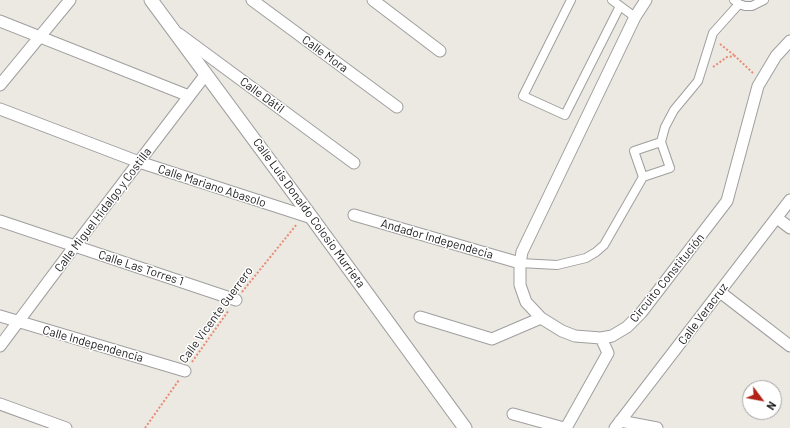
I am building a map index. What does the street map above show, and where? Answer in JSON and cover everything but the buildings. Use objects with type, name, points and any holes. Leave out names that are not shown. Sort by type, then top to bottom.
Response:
[{"type":"street","points":[[0,86],[39,36],[70,0]]},
{"type":"street","name":"Calle Luis Donaldo Colosio Murrieta","points":[[150,0],[206,74],[308,217],[465,428]]},
{"type":"street","name":"Calle Mora","points":[[252,0],[397,107]]},
{"type":"street","points":[[372,0],[440,51]]},
{"type":"street","points":[[571,0],[524,96],[565,115],[620,6]]},
{"type":"street","points":[[612,0],[635,17]]},
{"type":"street","name":"Circuito Constitución","points":[[646,0],[635,17],[522,252],[519,273],[522,294],[533,310],[541,318],[562,331],[575,336],[583,338],[601,338],[612,336],[627,327],[641,313],[727,201],[758,86],[776,56],[790,41]]},
{"type":"street","points":[[520,263],[556,266],[586,258],[604,245],[643,177],[670,168],[660,142],[665,127],[674,110],[698,81],[713,33],[737,2],[752,6],[764,0]]},
{"type":"street","points":[[0,21],[189,96]]},
{"type":"street","name":"Calle Dátil","points":[[170,27],[354,163]]},
{"type":"street","name":"Calle Miguel Hidalgo y Costilla","points":[[0,346],[74,246],[206,74]]},
{"type":"street","name":"Calle Mariano Abasolo","points":[[0,108],[139,162],[308,217]]},
{"type":"street","points":[[643,177],[634,151],[660,142]]},
{"type":"street","name":"Calle Veracruz","points":[[618,425],[790,200]]},
{"type":"street","name":"Andador Independecia","points":[[354,215],[520,263]]},
{"type":"street","points":[[777,218],[790,228]]},
{"type":"street","name":"Calle Las Torres 1","points":[[0,221],[236,300]]},
{"type":"street","points":[[720,292],[790,346]]},
{"type":"street","name":"Calle Independencia","points":[[0,316],[185,371]]},
{"type":"street","points":[[420,317],[492,339],[541,318]]},
{"type":"street","points":[[513,414],[565,428],[608,353],[601,338]]},
{"type":"street","points":[[0,404],[66,428]]},
{"type":"street","points":[[618,425],[657,428]]},
{"type":"path","points":[[718,27],[720,43],[754,74],[763,79]]},
{"type":"path","points":[[698,81],[715,65],[727,57],[735,56]]},
{"type":"path","name":"Calle Vicente Guerrero","points":[[145,428],[236,300],[308,217]]}]
